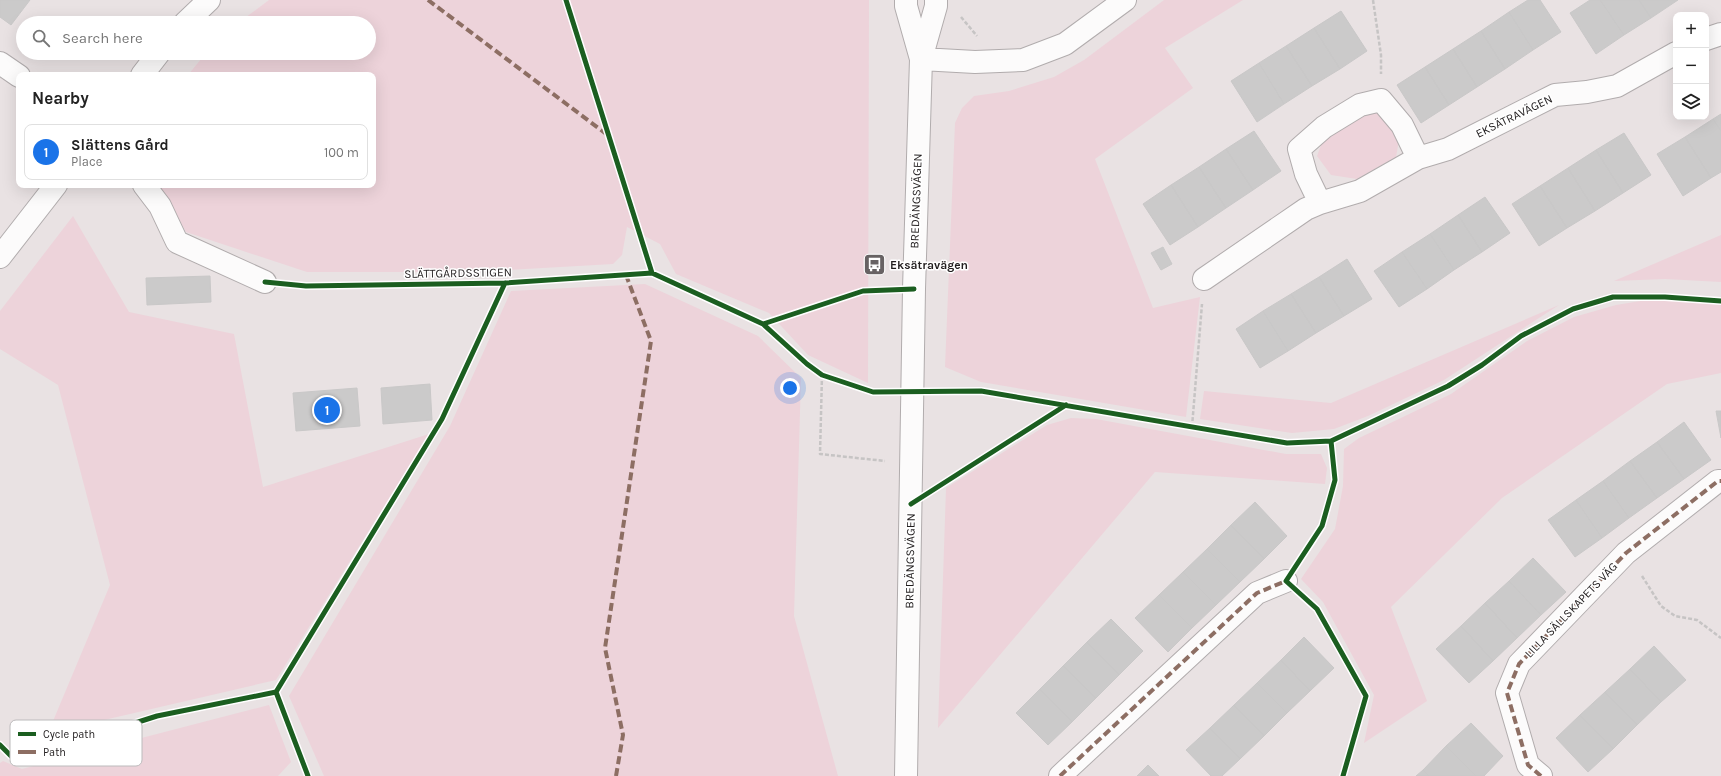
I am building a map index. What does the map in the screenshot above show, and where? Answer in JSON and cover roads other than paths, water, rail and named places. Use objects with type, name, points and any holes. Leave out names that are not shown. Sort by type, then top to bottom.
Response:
[{"type":"street","points":[[192,16],[209,0]]},
{"type":"street","name":"BREDÄNGSVÄGEN","points":[[906,0],[906,6],[921,59]]},
{"type":"street","name":"BREDÄNGSVÄGEN","points":[[906,776],[914,289],[921,59],[936,6],[936,0]]},
{"type":"street","points":[[921,59],[974,62],[1023,60],[1065,44],[1125,0]]},
{"type":"street","points":[[1709,38],[1721,34]]},
{"type":"street","name":"EKSÄTRAVÄGEN","points":[[1204,279],[1306,209],[1320,203],[1360,191],[1418,158],[1448,148],[1556,95],[1587,92],[1617,86],[1673,55]]},
{"type":"street","points":[[144,72],[154,60]]},
{"type":"street","points":[[0,63],[16,74]]},
{"type":"street","points":[[1320,203],[1306,174],[1299,149],[1324,127],[1360,105],[1381,100],[1402,126],[1418,158]]},
{"type":"street","points":[[0,257],[54,188]]},
{"type":"street","points":[[146,188],[160,206],[177,242],[265,282]]},
{"type":"street","name":"LILLA SÄLLSKAPETS VÄG","points":[[1541,776],[1528,765],[1507,694],[1519,664],[1626,552],[1718,481],[1721,481]]},
{"type":"street","points":[[1060,776],[1257,594],[1286,581]]},
{"type":"place","name":"Eksätravägen","points":[[874,265]]},
{"type":"place","name":"Slättens Gård","points":[[327,410]]}]
